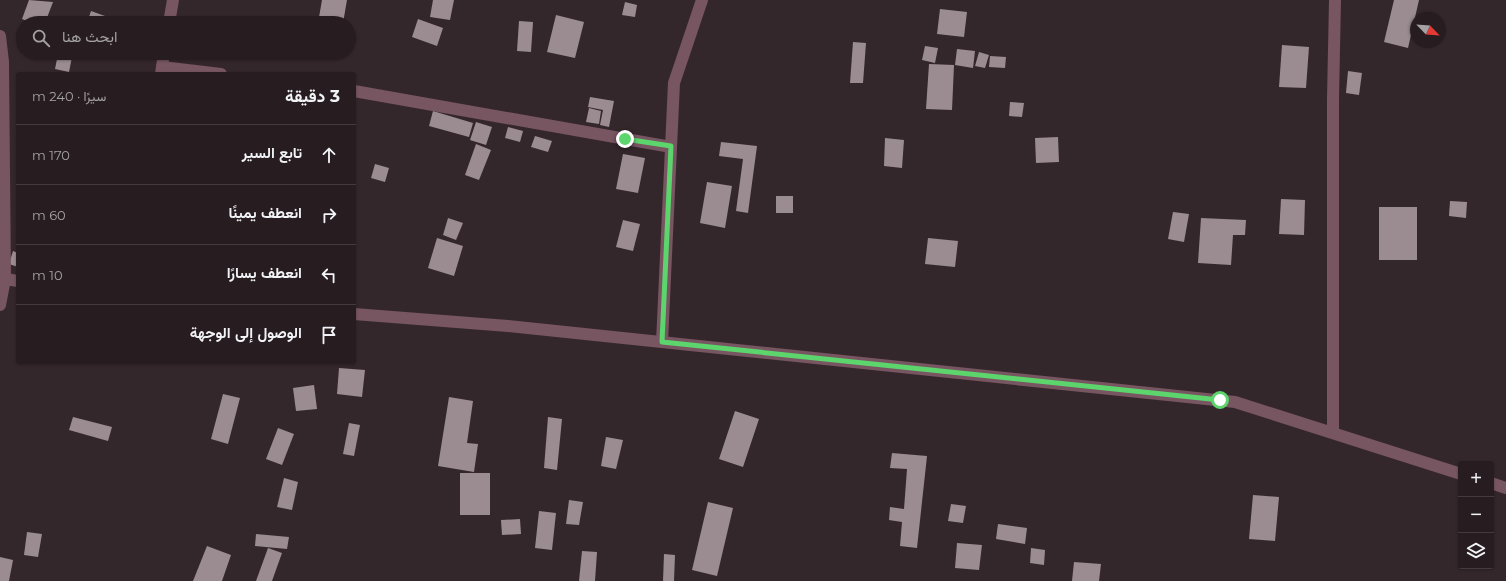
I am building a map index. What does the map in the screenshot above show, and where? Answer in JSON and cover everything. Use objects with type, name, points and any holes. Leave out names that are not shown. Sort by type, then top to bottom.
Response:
[{"type":"street","points":[[170,16],[173,0]]},
{"type":"street","points":[[662,342],[674,83],[702,0]]},
{"type":"street","points":[[1333,433],[1333,99],[1335,0]]},
{"type":"street","points":[[0,36],[3,62],[5,279],[0,305]]},
{"type":"street","points":[[163,60],[161,70],[191,72]]},
{"type":"street","points":[[356,91],[671,146]]},
{"type":"street","points":[[5,279],[16,281]]},
{"type":"street","points":[[356,314],[508,326],[1235,402],[1458,473]]},
{"type":"street","points":[[1494,485],[1506,488]]},
{"type":"building","points":[[29,0],[53,2],[48,16],[23,16]]},
{"type":"building","points":[[322,0],[347,0],[344,16],[319,16]]},
{"type":"building","points":[[433,0],[454,0],[450,20],[430,17]]},
{"type":"building","points":[[1394,0],[1419,0],[1416,12],[1410,12],[1410,39],[1408,48],[1384,42]]},
{"type":"building","points":[[625,2],[637,5],[635,17],[622,15]]},
{"type":"building","points":[[940,9],[967,12],[964,37],[937,34]]},
{"type":"building","points":[[91,11],[105,16],[89,16]]},
{"type":"building","points":[[556,15],[584,22],[575,58],[547,52]]},
{"type":"building","points":[[418,19],[443,28],[437,46],[412,37]]},
{"type":"building","points":[[519,21],[533,22],[531,52],[517,51]]},
{"type":"building","points":[[853,42],[866,43],[863,83],[850,83]]},
{"type":"building","points":[[1282,45],[1309,47],[1306,88],[1279,87]]},
{"type":"building","points":[[925,46],[938,48],[935,63],[922,60]]},
{"type":"building","points":[[957,49],[975,51],[973,68],[955,65]]},
{"type":"building","points":[[979,52],[989,55],[985,68],[975,66]]},
{"type":"building","points":[[990,56],[1006,57],[1005,68],[989,67]]},
{"type":"building","points":[[57,60],[71,60],[69,72],[55,69]]},
{"type":"building","points":[[929,64],[954,65],[952,110],[926,109]]},
{"type":"building","points":[[1348,71],[1362,73],[1359,95],[1346,93]]},
{"type":"building","points":[[590,97],[614,101],[609,127],[600,125],[603,110],[588,107]]},
{"type":"building","points":[[1010,102],[1024,103],[1022,117],[1009,116]]},
{"type":"building","points":[[589,108],[601,111],[599,124],[586,122]]},
{"type":"building","points":[[433,111],[473,123],[469,137],[429,126]]},
{"type":"building","points":[[476,122],[492,127],[486,145],[470,140]]},
{"type":"building","points":[[508,127],[523,131],[520,142],[505,138]]},
{"type":"building","points":[[535,136],[552,141],[548,152],[531,147]]},
{"type":"building","points":[[1058,137],[1059,162],[1036,163],[1035,138]]},
{"type":"building","points":[[885,138],[904,140],[902,168],[884,166]]},
{"type":"building","points":[[721,142],[757,146],[748,213],[736,211],[743,159],[719,156]]},
{"type":"building","points":[[476,144],[491,150],[479,180],[465,175]]},
{"type":"building","points":[[623,154],[645,158],[638,193],[616,189]]},
{"type":"building","points":[[375,164],[389,168],[385,182],[371,178]]},
{"type":"building","points":[[707,182],[732,186],[725,228],[700,223]]},
{"type":"building","points":[[776,196],[793,196],[793,213],[776,213]]},
{"type":"building","points":[[1281,199],[1305,200],[1304,235],[1279,234]]},
{"type":"building","points":[[1450,201],[1467,202],[1466,218],[1449,216]]},
{"type":"building","points":[[1379,207],[1417,207],[1417,260],[1379,260]]},
{"type":"building","points":[[1173,212],[1189,214],[1184,242],[1168,239]]},
{"type":"building","points":[[448,218],[463,223],[456,240],[443,235]]},
{"type":"building","points":[[1201,218],[1246,220],[1245,235],[1233,235],[1231,265],[1198,263]]},
{"type":"building","points":[[623,220],[640,224],[633,251],[616,247]]},
{"type":"building","points":[[437,238],[463,246],[454,276],[428,268]]},
{"type":"building","points":[[928,238],[958,241],[955,267],[925,264]]},
{"type":"building","points":[[13,251],[16,252],[16,266],[9,264]]},
{"type":"building","points":[[339,368],[365,370],[362,397],[337,394]]},
{"type":"building","points":[[314,385],[317,409],[296,411],[293,388]]},
{"type":"building","points":[[223,394],[240,398],[228,444],[211,439]]},
{"type":"building","points":[[449,397],[473,401],[467,443],[478,444],[474,472],[438,466]]},
{"type":"building","points":[[735,411],[759,419],[743,467],[719,459]]},
{"type":"building","points":[[73,417],[112,427],[108,441],[69,430]]},
{"type":"building","points":[[548,417],[562,419],[557,470],[544,468]]},
{"type":"building","points":[[349,423],[360,425],[354,456],[343,454]]},
{"type":"building","points":[[278,428],[294,434],[282,465],[266,459]]},
{"type":"building","points":[[606,437],[623,440],[616,469],[601,466]]},
{"type":"building","points":[[892,453],[927,456],[917,548],[900,546],[902,522],[889,520],[890,507],[904,509],[907,469],[890,468]]},
{"type":"building","points":[[460,473],[490,473],[490,515],[460,515]]},
{"type":"building","points":[[284,478],[298,482],[292,510],[277,507]]},
{"type":"building","points":[[1253,495],[1279,497],[1275,541],[1249,539]]},
{"type":"building","points":[[569,500],[583,502],[579,525],[566,524]]},
{"type":"building","points":[[708,502],[733,508],[717,576],[692,570]]},
{"type":"building","points":[[951,504],[966,506],[963,523],[948,521]]},
{"type":"building","points":[[539,511],[556,513],[552,550],[535,548]]},
{"type":"building","points":[[520,519],[521,534],[502,535],[501,520]]},
{"type":"building","points":[[998,524],[1027,528],[1025,544],[996,539]]},
{"type":"building","points":[[27,532],[42,534],[38,557],[24,555]]},
{"type":"building","points":[[256,534],[289,537],[287,549],[255,546]]},
{"type":"building","points":[[957,543],[982,545],[979,570],[955,568]]},
{"type":"building","points":[[207,546],[231,555],[222,581],[193,581]]},
{"type":"building","points":[[268,548],[282,553],[272,581],[256,581]]},
{"type":"building","points":[[1031,548],[1045,550],[1044,565],[1030,563]]},
{"type":"building","points":[[582,551],[597,552],[595,581],[579,581]]},
{"type":"building","points":[[664,554],[675,555],[674,581],[663,581]]},
{"type":"building","points":[[0,557],[13,560],[9,581],[0,581]]},
{"type":"building","points":[[1074,562],[1101,564],[1099,581],[1072,581]]},
{"type":"route","points":[[625,139],[671,146],[662,342],[1220,400]]}]
